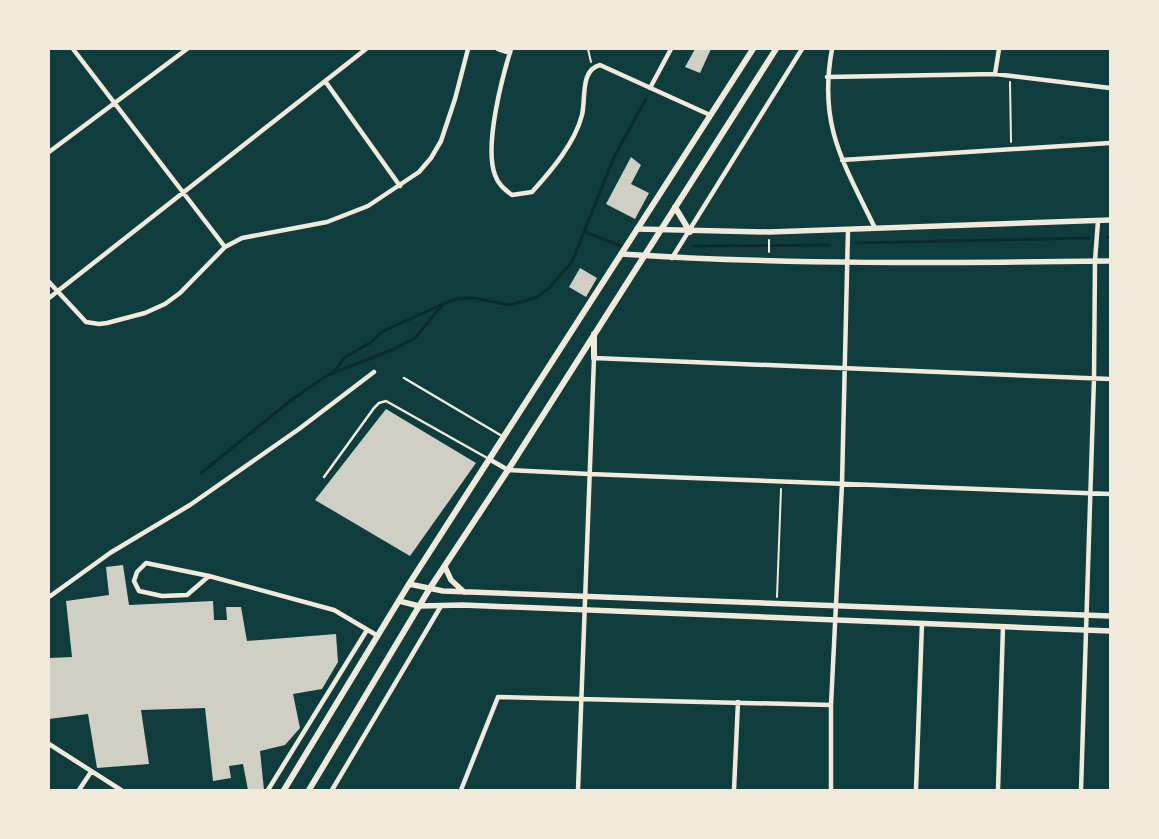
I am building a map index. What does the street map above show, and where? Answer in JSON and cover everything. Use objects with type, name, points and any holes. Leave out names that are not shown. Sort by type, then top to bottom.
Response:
[{"type":"main road","points":[[284,790],[409,584],[753,49]]},
{"type":"main road","points":[[309,790],[430,588],[508,470],[776,49]]},
{"type":"main road","points":[[675,207],[690,232]]},
{"type":"main road","points":[[594,334],[594,358]]},
{"type":"street","points":[[73,49],[225,246]]},
{"type":"street","points":[[49,152],[186,49]]},
{"type":"street","points":[[49,298],[184,194],[366,49]]},
{"type":"street","points":[[49,282],[86,322],[99,324],[145,313],[165,304],[180,293],[225,246],[242,238],[327,222],[368,206],[400,186],[418,172],[431,158],[441,142],[468,49]]},
{"type":"street","points":[[498,49],[510,51],[499,90],[492,158],[494,174],[502,187],[512,195],[532,192],[544,179],[574,134],[582,116],[587,74],[592,67],[600,65],[710,115]]},
{"type":"street","points":[[650,88],[671,49]]},
{"type":"street","points":[[672,258],[690,232],[802,49]]},
{"type":"street","points":[[832,49],[827,77],[830,122],[842,160],[875,228]]},
{"type":"street","points":[[995,74],[999,49]]},
{"type":"street","points":[[827,77],[995,74],[1110,88]]},
{"type":"street","points":[[325,81],[400,186]]},
{"type":"street","points":[[842,160],[1110,143]]},
{"type":"street","points":[[637,229],[690,232],[848,230],[1110,220]]},
{"type":"street","points":[[1081,790],[1094,378],[1095,261],[1098,221]]},
{"type":"street","points":[[831,790],[835,620],[842,484],[848,230]]},
{"type":"street","points":[[621,254],[672,258],[847,261],[1110,261]]},
{"type":"street","points":[[578,790],[594,358],[1110,379]]},
{"type":"street","points":[[49,597],[110,554],[190,505],[299,429],[374,372]]},
{"type":"street","points":[[489,459],[508,470],[1110,494]]},
{"type":"street","points":[[209,576],[187,595],[162,596],[139,591],[134,581],[137,572],[146,563],[209,576],[334,610],[378,636]]},
{"type":"street","points":[[445,567],[451,580],[464,592]]},
{"type":"street","points":[[409,584],[464,592],[776,602],[1110,616]]},
{"type":"street","points":[[399,601],[419,606],[585,610],[1110,631]]},
{"type":"street","points":[[332,790],[441,606]]},
{"type":"street","points":[[916,790],[922,623]]},
{"type":"street","points":[[998,790],[1004,626]]},
{"type":"street","points":[[268,790],[367,630]]},
{"type":"street","points":[[461,790],[498,697],[832,705]]},
{"type":"street","points":[[734,790],[738,702]]},
{"type":"street","points":[[49,744],[121,790]]},
{"type":"street","points":[[79,790],[91,772]]},
{"type":"lane","points":[[404,378],[503,437]]},
{"type":"lane","points":[[324,477],[374,408],[379,403],[386,401],[489,459]]},
{"type":"path","points":[[588,49],[592,67]]},
{"type":"path","points":[[1010,76],[1011,150]]},
{"type":"path","points":[[769,241],[769,249]]},
{"type":"path","points":[[776,602],[781,482]]},
{"type":"building","points":[[695,49],[711,49],[700,73],[685,67]]},
{"type":"building","points":[[631,157],[641,165],[631,184],[649,193],[635,219],[606,204]]},
{"type":"building","points":[[580,268],[597,278],[586,297],[569,287]]},
{"type":"building","points":[[386,409],[476,463],[410,556],[315,500]]},
{"type":"building","points":[[123,565],[129,605],[213,601],[214,620],[227,620],[226,607],[241,607],[247,641],[336,634],[338,662],[322,689],[293,694],[300,728],[285,745],[260,751],[264,790],[248,790],[243,764],[229,766],[231,778],[213,781],[205,708],[141,710],[149,764],[97,768],[88,714],[49,719],[49,658],[72,657],[66,601],[109,595],[106,567]]},
{"type":"waterway","points":[[201,473],[294,398],[328,375],[392,350],[415,338],[443,304],[457,299],[474,298],[510,305],[535,298],[548,289],[572,262],[614,157],[646,99]]},
{"type":"waterway","points":[[585,232],[621,246]]},
{"type":"waterway","points":[[856,243],[1089,238]]},
{"type":"waterway","points":[[693,246],[829,245]]},
{"type":"waterway","points":[[334,372],[345,357],[370,343],[383,331],[441,305]]}]
